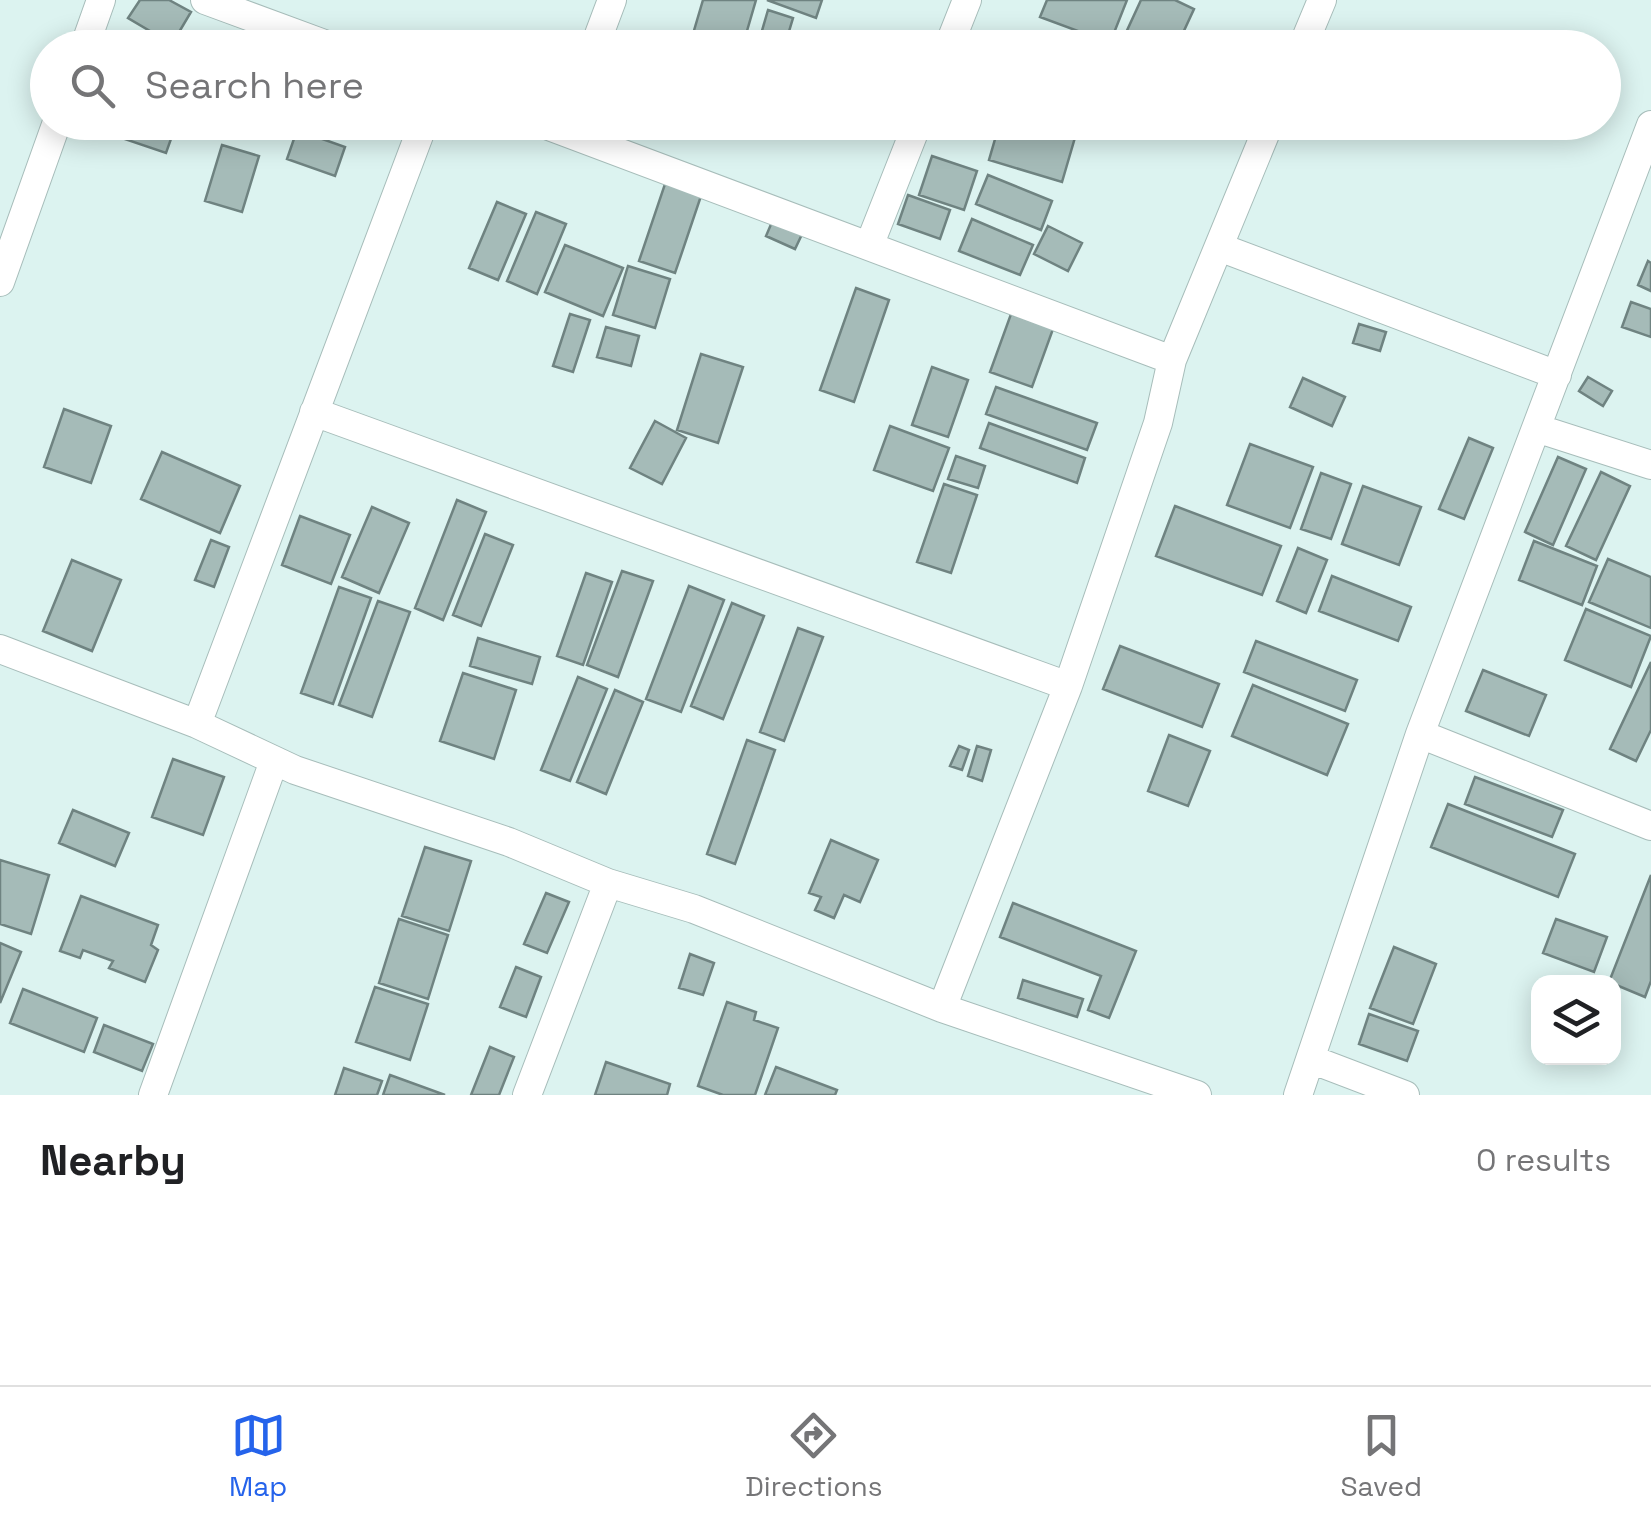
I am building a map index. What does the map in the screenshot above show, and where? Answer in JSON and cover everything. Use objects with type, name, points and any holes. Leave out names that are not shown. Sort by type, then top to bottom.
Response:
[{"type":"street","points":[[90,30],[101,0]]},
{"type":"street","points":[[205,0],[286,30]]},
{"type":"street","points":[[601,30],[612,0]]},
{"type":"street","points":[[955,30],[967,0]]},
{"type":"street","points":[[1310,30],[1322,0]]},
{"type":"street","points":[[1298,1095],[1313,1060],[1420,734],[1651,125]]},
{"type":"street","points":[[0,282],[51,140]]},
{"type":"street","points":[[196,724],[417,140]]},
{"type":"street","points":[[593,140],[1172,360]]},
{"type":"street","points":[[869,246],[911,140]]},
{"type":"street","points":[[942,1008],[1068,686],[1158,423],[1172,360],[1263,140]]},
{"type":"street","points":[[1219,247],[1556,374]]},
{"type":"street","points":[[314,412],[1068,686]]},
{"type":"street","points":[[1536,428],[1651,465]]},
{"type":"street","points":[[0,649],[196,724],[274,761],[510,842],[608,883],[694,909],[942,1008],[1198,1095]]},
{"type":"street","points":[[1420,734],[1651,826]]},
{"type":"street","points":[[152,1095],[274,761]]},
{"type":"street","points":[[528,1095],[608,883]]},
{"type":"street","points":[[1313,1060],[1404,1095]]},
{"type":"building","points":[[140,0],[169,0],[191,12],[180,30],[148,30],[128,18]]},
{"type":"building","points":[[703,0],[756,0],[747,30],[694,30]]},
{"type":"building","points":[[767,0],[822,0],[816,18]]},
{"type":"building","points":[[1047,0],[1127,0],[1115,30],[1075,30],[1040,17]]},
{"type":"building","points":[[1141,0],[1175,0],[1194,9],[1184,30],[1127,30]]},
{"type":"building","points":[[768,10],[793,18],[789,30],[762,30]]},
{"type":"building","points":[[128,140],[171,140],[166,153]]},
{"type":"building","points":[[294,140],[325,140],[345,147],[335,176],[287,159]]},
{"type":"building","points":[[995,140],[1074,140],[1062,182],[989,160]]},
{"type":"building","points":[[222,145],[259,156],[242,212],[205,201]]},
{"type":"building","points":[[932,156],[977,171],[964,210],[919,195]]},
{"type":"building","points":[[988,175],[1052,201],[1041,230],[976,204]]},
{"type":"building","points":[[666,181],[702,193],[675,273],[639,261]]},
{"type":"building","points":[[908,195],[950,210],[940,239],[898,224]]},
{"type":"building","points":[[497,202],[526,214],[498,280],[469,268]]},
{"type":"building","points":[[536,212],[566,224],[537,294],[507,281]]},
{"type":"building","points":[[775,215],[805,228],[795,249],[766,236]]},
{"type":"building","points":[[972,219],[1033,245],[1020,275],[959,251]]},
{"type":"building","points":[[1048,226],[1082,243],[1068,271],[1034,254]]},
{"type":"building","points":[[565,245],[623,268],[603,316],[545,292]]},
{"type":"building","points":[[1648,261],[1651,263],[1651,291],[1638,285]]},
{"type":"building","points":[[628,266],[670,279],[655,328],[613,315]]},
{"type":"building","points":[[856,288],[889,300],[854,402],[820,390]]},
{"type":"building","points":[[1631,302],[1651,309],[1651,337],[1622,327]]},
{"type":"building","points":[[570,314],[590,320],[573,372],[553,366]]},
{"type":"building","points":[[1011,314],[1053,329],[1032,387],[990,372]]},
{"type":"building","points":[[1359,324],[1386,332],[1380,351],[1353,343]]},
{"type":"building","points":[[606,327],[639,336],[631,366],[597,357]]},
{"type":"building","points":[[701,354],[743,367],[718,443],[677,430]]},
{"type":"building","points":[[932,367],[968,380],[948,437],[912,425]]},
{"type":"building","points":[[1588,377],[1612,391],[1603,406],[1579,391]]},
{"type":"building","points":[[1303,378],[1345,397],[1332,426],[1290,407]]},
{"type":"building","points":[[996,387],[1097,423],[1087,450],[986,414]]},
{"type":"building","points":[[64,409],[111,426],[91,483],[44,467]]},
{"type":"building","points":[[655,421],[686,438],[662,484],[630,468]]},
{"type":"building","points":[[989,423],[1085,458],[1077,483],[980,448]]},
{"type":"building","points":[[890,426],[949,448],[933,491],[874,470]]},
{"type":"building","points":[[1469,438],[1493,448],[1464,519],[1439,509]]},
{"type":"building","points":[[1250,444],[1313,467],[1290,528],[1227,505]]},
{"type":"building","points":[[162,452],[240,486],[220,533],[141,499]]},
{"type":"building","points":[[956,456],[985,466],[978,488],[948,479]]},
{"type":"building","points":[[1558,457],[1586,469],[1553,545],[1525,532]]},
{"type":"building","points":[[1601,472],[1630,486],[1596,560],[1566,546]]},
{"type":"building","points":[[1321,473],[1351,484],[1331,539],[1301,529]]},
{"type":"building","points":[[944,484],[977,495],[951,573],[917,562]]},
{"type":"building","points":[[1363,486],[1421,507],[1399,565],[1342,544]]},
{"type":"building","points":[[457,500],[486,512],[443,620],[415,608]]},
{"type":"building","points":[[1175,506],[1281,546],[1262,595],[1156,556]]},
{"type":"building","points":[[372,507],[409,523],[379,593],[342,577]]},
{"type":"building","points":[[300,516],[350,535],[331,584],[282,565]]},
{"type":"building","points":[[485,534],[513,545],[481,626],[453,615]]},
{"type":"building","points":[[211,540],[229,547],[214,587],[195,580]]},
{"type":"building","points":[[1534,541],[1597,566],[1582,605],[1519,580]]},
{"type":"building","points":[[1298,548],[1327,560],[1306,613],[1277,601]]},
{"type":"building","points":[[1608,559],[1651,577],[1651,628],[1589,602]]},
{"type":"building","points":[[72,560],[121,580],[92,651],[43,631]]},
{"type":"building","points":[[622,571],[653,581],[618,677],[587,665]]},
{"type":"building","points":[[586,573],[612,582],[583,665],[557,656]]},
{"type":"building","points":[[1332,576],[1411,607],[1398,641],[1319,611]]},
{"type":"building","points":[[689,586],[724,600],[681,712],[646,699]]},
{"type":"building","points":[[339,587],[371,598],[333,704],[301,693]]},
{"type":"building","points":[[378,601],[410,612],[372,717],[339,705]]},
{"type":"building","points":[[732,603],[764,616],[723,719],[691,706]]},
{"type":"building","points":[[1586,609],[1651,636],[1631,687],[1565,660]]},
{"type":"building","points":[[798,628],[823,637],[784,741],[760,732]]},
{"type":"building","points":[[478,638],[540,657],[532,684],[470,666]]},
{"type":"building","points":[[1256,641],[1357,680],[1345,711],[1244,672]]},
{"type":"building","points":[[1120,646],[1219,684],[1202,727],[1103,689]]},
{"type":"building","points":[[1651,662],[1651,730],[1636,761],[1610,749]]},
{"type":"building","points":[[1483,670],[1546,695],[1529,736],[1466,711]]},
{"type":"building","points":[[463,673],[516,690],[494,759],[440,741]]},
{"type":"building","points":[[578,677],[607,689],[570,781],[541,770]]},
{"type":"building","points":[[1253,685],[1348,724],[1327,775],[1232,736]]},
{"type":"building","points":[[615,690],[643,702],[606,794],[577,782]]},
{"type":"building","points":[[1169,735],[1210,751],[1188,806],[1148,791]]},
{"type":"building","points":[[747,740],[775,750],[735,864],[707,854]]},
{"type":"building","points":[[959,746],[969,750],[962,770],[950,766]]},
{"type":"building","points":[[977,746],[991,750],[982,781],[968,776]]},
{"type":"building","points":[[173,759],[224,777],[203,835],[152,817]]},
{"type":"building","points":[[1475,777],[1563,810],[1552,837],[1465,804]]},
{"type":"building","points":[[1448,804],[1575,854],[1558,897],[1431,847]]},
{"type":"building","points":[[73,810],[129,833],[115,866],[59,843]]},
{"type":"building","points":[[831,840],[878,860],[860,902],[844,895],[834,918],[815,910],[821,897],[809,893]]},
{"type":"building","points":[[425,847],[471,861],[449,931],[402,916]]},
{"type":"building","points":[[0,860],[49,875],[31,934],[0,924]]},
{"type":"building","points":[[1651,875],[1651,981],[1645,997],[1621,987],[1621,975],[1612,975]]},
{"type":"building","points":[[546,893],[569,902],[547,953],[524,944]]},
{"type":"building","points":[[81,896],[158,925],[151,945],[158,950],[145,982],[109,968],[113,961],[83,950],[80,958],[60,951]]},
{"type":"building","points":[[1013,903],[1136,951],[1109,1018],[1088,1010],[1101,976],[1000,937]]},
{"type":"building","points":[[399,919],[448,935],[428,999],[379,983]]},
{"type":"building","points":[[1556,919],[1607,937],[1594,972],[1543,953]]},
{"type":"building","points":[[0,943],[21,952],[0,1003]]},
{"type":"building","points":[[1394,947],[1436,964],[1413,1024],[1370,1008]]},
{"type":"building","points":[[690,954],[714,963],[703,995],[679,988]]},
{"type":"building","points":[[516,967],[541,977],[526,1017],[500,1007]]},
{"type":"building","points":[[1023,980],[1083,999],[1077,1017],[1018,998]]},
{"type":"building","points":[[375,987],[428,1004],[410,1060],[356,1042]]},
{"type":"building","points":[[23,989],[97,1018],[84,1052],[10,1023]]},
{"type":"building","points":[[727,1002],[756,1012],[754,1020],[778,1028],[755,1095],[723,1095],[698,1086]]},
{"type":"building","points":[[1369,1014],[1418,1031],[1407,1061],[1359,1044]]},
{"type":"building","points":[[104,1025],[153,1044],[142,1071],[94,1052]]},
{"type":"building","points":[[490,1047],[514,1057],[499,1095],[471,1095]]},
{"type":"building","points":[[606,1062],[670,1084],[667,1095],[595,1095]]},
{"type":"building","points":[[776,1067],[837,1090],[835,1095],[765,1095]]},
{"type":"building","points":[[344,1068],[382,1081],[377,1095],[335,1095]]},
{"type":"building","points":[[390,1075],[445,1095],[383,1095]]}]
